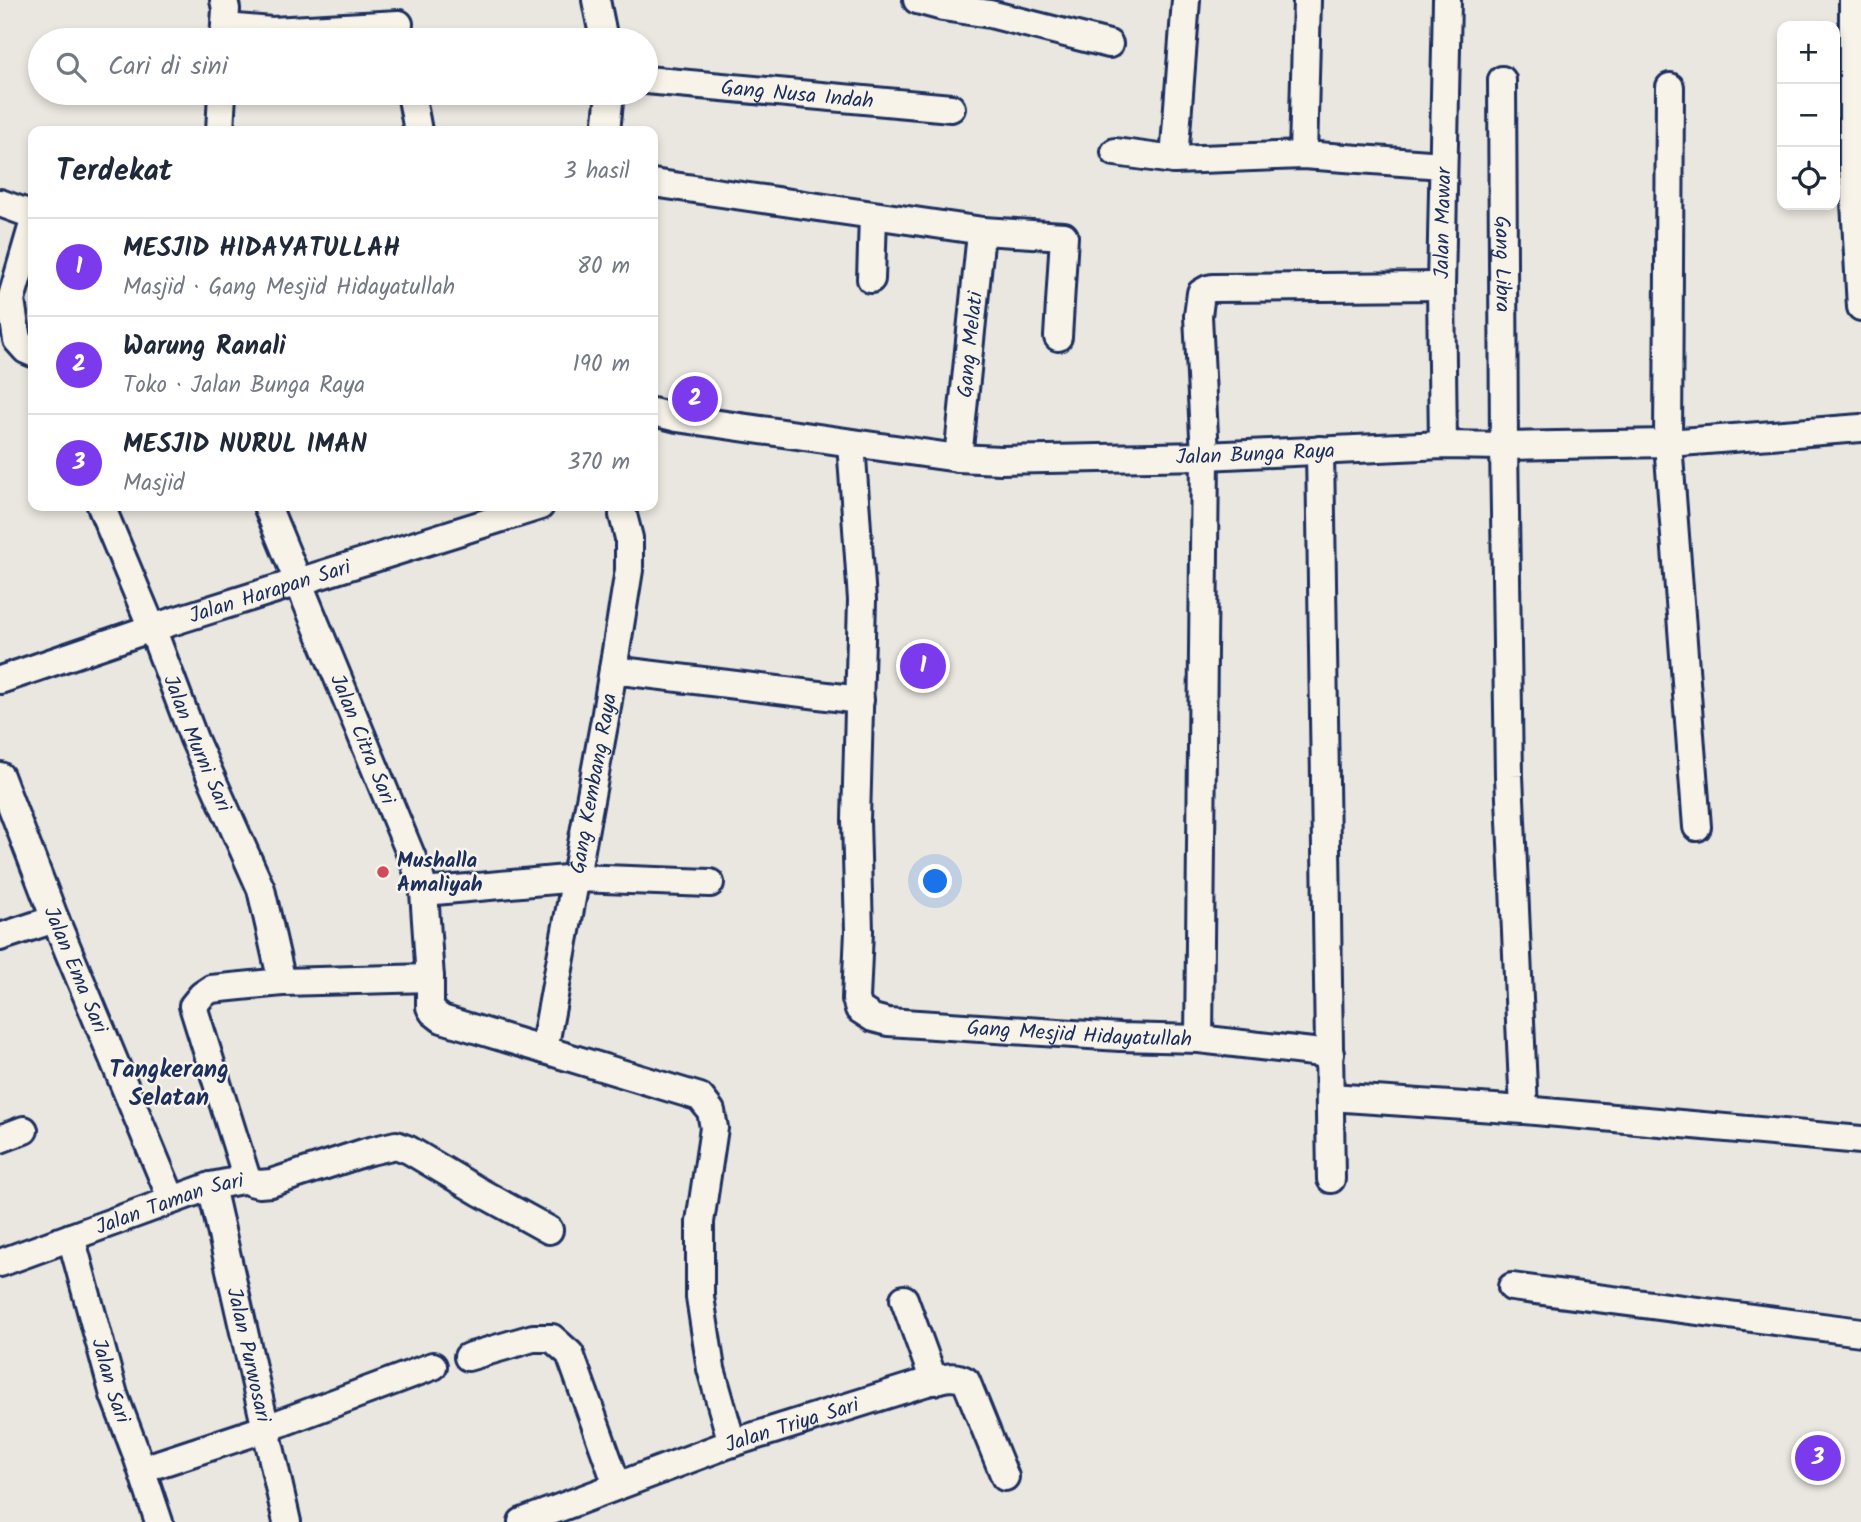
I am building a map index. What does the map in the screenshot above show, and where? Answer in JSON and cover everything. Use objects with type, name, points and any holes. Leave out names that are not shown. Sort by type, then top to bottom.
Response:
[{"type":"street","points":[[224,0],[225,28]]},
{"type":"street","points":[[596,0],[602,28]]},
{"type":"street","points":[[916,0],[990,14],[1109,44]]},
{"type":"street","points":[[1174,160],[1186,0]]},
{"type":"street","points":[[1303,155],[1307,0]]},
{"type":"street","name":"Jalan Mawar","points":[[1443,445],[1441,286],[1447,0]]},
{"type":"street","points":[[1853,0],[1853,167],[1861,307]]},
{"type":"street","points":[[310,28],[399,21]]},
{"type":"street","name":"Gang Nusa Indah","points":[[658,80],[951,108]]},
{"type":"street","name":"Gang Libra","points":[[1502,80],[1509,776],[1524,1110]]},
{"type":"street","points":[[1670,87],[1668,443],[1697,827]]},
{"type":"street","points":[[219,126],[221,105]]},
{"type":"street","points":[[413,105],[417,126]]},
{"type":"street","points":[[607,126],[609,105]]},
{"type":"street","points":[[1115,152],[1174,160],[1303,155],[1443,165]]},
{"type":"street","points":[[658,184],[983,231],[1064,236],[1058,337]]},
{"type":"street","points":[[0,203],[28,213]]},
{"type":"street","points":[[871,279],[873,216]]},
{"type":"street","name":"Gang Melati","points":[[957,458],[983,231]]},
{"type":"street","points":[[28,240],[11,300],[16,340],[28,351]]},
{"type":"street","name":"Gang Mesjid Hidayatullah","points":[[850,443],[862,600],[856,820],[859,931],[856,999],[859,1009],[873,1018],[888,1022],[1121,1037],[1199,1039],[1205,456],[1198,316],[1201,293],[1213,288],[1441,286]]},
{"type":"street","name":"Jalan Bunga Raya","points":[[658,413],[957,458],[1000,460],[1205,456],[1443,445],[1668,443],[1861,428]]},
{"type":"street","points":[[1320,450],[1331,1179]]},
{"type":"street","name":"Jalan Murni Sari","points":[[102,511],[152,628],[194,739],[261,890],[282,982]]},
{"type":"street","name":"Jalan Citra Sari","points":[[269,511],[420,877],[424,892],[430,1007],[442,1019],[544,1050]]},
{"type":"street","name":"Jalan Harapan Sari","points":[[0,680],[152,628],[524,511]]},
{"type":"street","name":"Gang Kembang Raya","points":[[544,1050],[577,878],[629,570],[629,538],[623,515]]},
{"type":"street","points":[[613,670],[860,700]]},
{"type":"street","name":"Jalan Ema Sari","points":[[0,776],[55,919],[172,1200]]},
{"type":"street","points":[[424,892],[577,878],[710,883]]},
{"type":"street","points":[[0,937],[55,919]]},
{"type":"street","points":[[282,982],[430,978]]},
{"type":"street","name":"Jalan Taman Sari","points":[[0,1263],[211,1186],[247,1179],[193,1006],[211,989],[282,982]]},
{"type":"street","points":[[1199,1039],[1331,1054]]},
{"type":"street","points":[[544,1050],[700,1097],[711,1111],[714,1128],[700,1222],[700,1297],[711,1369],[732,1443]]},
{"type":"street","points":[[1330,1097],[1524,1110],[1861,1140]]},
{"type":"street","points":[[247,1179],[259,1184],[271,1183],[396,1145],[417,1154],[549,1230]]},
{"type":"street","name":"Jalan Purwosari","points":[[211,1186],[287,1522]]},
{"type":"street","name":"Jalan Sari","points":[[71,1237],[114,1395],[159,1522]]},
{"type":"street","points":[[1512,1287],[1861,1332]]},
{"type":"street","points":[[904,1299],[934,1381]]},
{"type":"street","points":[[468,1357],[533,1338],[552,1338],[570,1354],[617,1485]]},
{"type":"street","points":[[158,1464],[267,1428],[433,1366]]},
{"type":"street","name":"Jalan Triya Sari","points":[[522,1522],[732,1443],[934,1381],[960,1377],[966,1381],[1005,1477]]},
{"type":"place","name":"Warung Ranali","points":[[695,399]]},
{"type":"place","name":"MESJID HIDAYATULLAH","points":[[923,666]]},
{"type":"place","name":"Mushalla Amaliyah","points":[[383,872]]},
{"type":"place","name":"MESJID NURUL IMAN","points":[[1818,1458]]},
{"type":"district","name":"Tangkerang Selatan","points":[[169,1083]]}]
